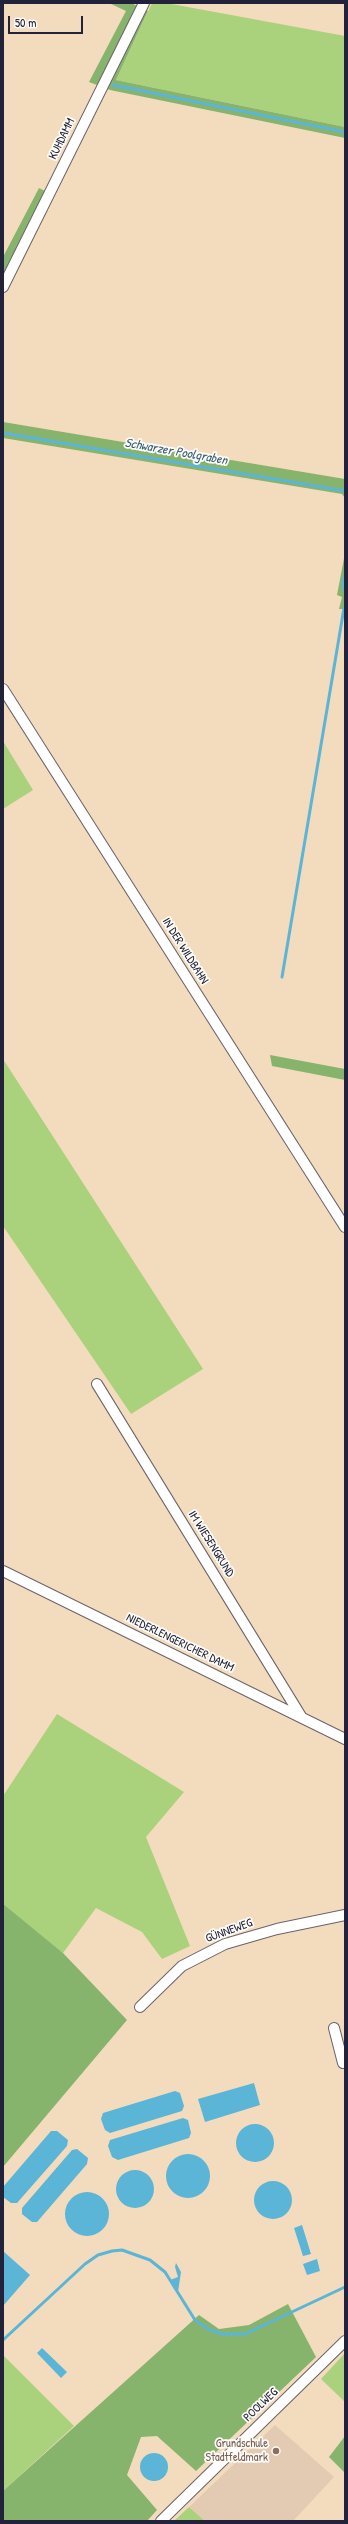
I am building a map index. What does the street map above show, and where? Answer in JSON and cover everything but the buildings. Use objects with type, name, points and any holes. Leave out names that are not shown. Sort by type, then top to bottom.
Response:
[{"type":"street","name":"KUHDAMM","points":[[3,287],[144,3]]},
{"type":"street","name":"IN DER WILDBAHN","points":[[3,689],[345,1227]]},
{"type":"street","name":"IM WIESENGRUND","points":[[97,1384],[302,1718]]},
{"type":"street","name":"NIEDERLENGERICHER DAMM","points":[[3,1571],[345,1739]]},
{"type":"street","name":"GÜNNEWEG","points":[[140,2007],[182,1966],[225,1944],[277,1929],[345,1914]]},
{"type":"street","points":[[334,2028],[343,2063],[345,2062]]},
{"type":"street","name":"POOLWEG","points":[[161,2521],[345,2341]]},
{"type":"shaded area","name":"Grundschule Stadtfeldmark","points":[[275,2425],[334,2477],[293,2521],[205,2521],[189,2507]]},
{"type":"green space","points":[[109,3],[131,3],[148,11],[116,80],[345,127],[345,138],[110,90],[89,82],[126,11]]},
{"type":"green space","points":[[152,3],[166,3],[345,36],[345,127],[116,80]]},
{"type":"green space","points":[[39,188],[47,192],[3,274],[3,257]]},
{"type":"green space","points":[[3,422],[345,479],[345,498],[342,494],[3,438]]},
{"type":"green space","points":[[345,553],[345,609],[339,609],[342,597],[337,595]]},
{"type":"green space","points":[[3,741],[33,790],[3,809]]},
{"type":"green space","points":[[270,1055],[345,1069],[345,1080],[272,1066]]},
{"type":"green space","points":[[3,1059],[203,1369],[131,1414],[3,1226]]},
{"type":"green space","points":[[57,1714],[184,1792],[146,1837],[190,1946],[162,1959],[142,1932],[96,1908],[63,1953],[3,1906],[3,1796]]},
{"type":"green space","points":[[3,1904],[63,1953],[127,2020],[3,2167]]},
{"type":"green space","points":[[288,2304],[316,2357],[196,2471],[157,2436],[141,2437],[127,2475],[157,2510],[147,2521],[3,2521],[3,2491],[199,2315],[219,2329],[249,2325]]},
{"type":"green space","points":[[345,2353],[345,2402],[321,2379]]},
{"type":"green space","points":[[3,2355],[74,2426],[3,2491]]},
{"type":"green space","points":[[345,2436],[345,2473],[329,2457]]},
{"type":"green space","points":[[189,2507],[205,2521],[174,2521]]},
{"type":"water","points":[[254,2083],[260,2105],[205,2122],[198,2099]]},
{"type":"water","points":[[175,2091],[180,2093],[184,2106],[182,2111],[110,2133],[105,2130],[101,2119],[103,2113]]},
{"type":"water","points":[[183,2118],[188,2120],[191,2133],[189,2138],[118,2160],[112,2157],[108,2146],[110,2140]]},
{"type":"water","points":[[251,2124],[259,2124],[269,2129],[273,2136],[273,2150],[269,2157],[259,2162],[251,2162],[241,2157],[239,2154],[236,2147],[236,2139],[241,2129],[244,2127]]},
{"type":"water","points":[[51,2131],[57,2131],[68,2140],[67,2146],[17,2203],[11,2203],[3,2197],[3,2187]]},
{"type":"water","points":[[77,2149],[88,2158],[87,2164],[37,2222],[32,2222],[22,2214],[22,2208],[72,2150]]},
{"type":"water","points":[[188,2154],[200,2158],[206,2164],[210,2176],[206,2188],[200,2194],[188,2198],[176,2194],[170,2188],[166,2176],[170,2164],[176,2158]]},
{"type":"water","points":[[131,2170],[139,2170],[149,2175],[153,2182],[153,2196],[149,2203],[139,2208],[131,2208],[121,2203],[119,2200],[116,2193],[116,2185],[121,2175],[124,2173]]},
{"type":"water","points":[[269,2181],[277,2181],[287,2186],[291,2193],[291,2207],[287,2214],[277,2219],[269,2219],[259,2214],[257,2211],[254,2204],[254,2196],[259,2186],[262,2184]]},
{"type":"water","points":[[87,2192],[99,2196],[105,2202],[109,2214],[105,2226],[99,2232],[87,2236],[75,2232],[69,2226],[65,2214],[69,2202],[75,2196]]},
{"type":"water","points":[[302,2225],[311,2254],[303,2256],[294,2228]]},
{"type":"water","points":[[3,2251],[30,2275],[3,2306]]},
{"type":"water","points":[[317,2259],[320,2271],[307,2275],[303,2264]]},
{"type":"water","points":[[176,2263],[181,2272],[178,2292],[170,2280],[178,2277],[175,2267]]},
{"type":"water","points":[[42,2348],[67,2372],[61,2378],[37,2353]]},
{"type":"water","points":[[154,2453],[164,2457],[168,2467],[164,2477],[154,2481],[144,2477],[140,2467],[144,2457]]},
{"type":"waterway","points":[[113,85],[345,132]]},
{"type":"waterway","name":"Schwarzer Poolgraben","points":[[3,433],[345,491]]},
{"type":"waterway","name":"Schwarzer Poolgraben","points":[[345,574],[343,585],[345,591]]},
{"type":"waterway","points":[[282,977],[344,608]]},
{"type":"waterway","points":[[3,2340],[85,2264],[98,2255],[112,2251],[122,2250],[150,2260],[165,2272],[195,2320],[208,2329],[222,2334],[245,2334],[345,2287]]},
{"type":"place","name":"Grundschule Stadtfeldmark","points":[[276,2451]]}]
